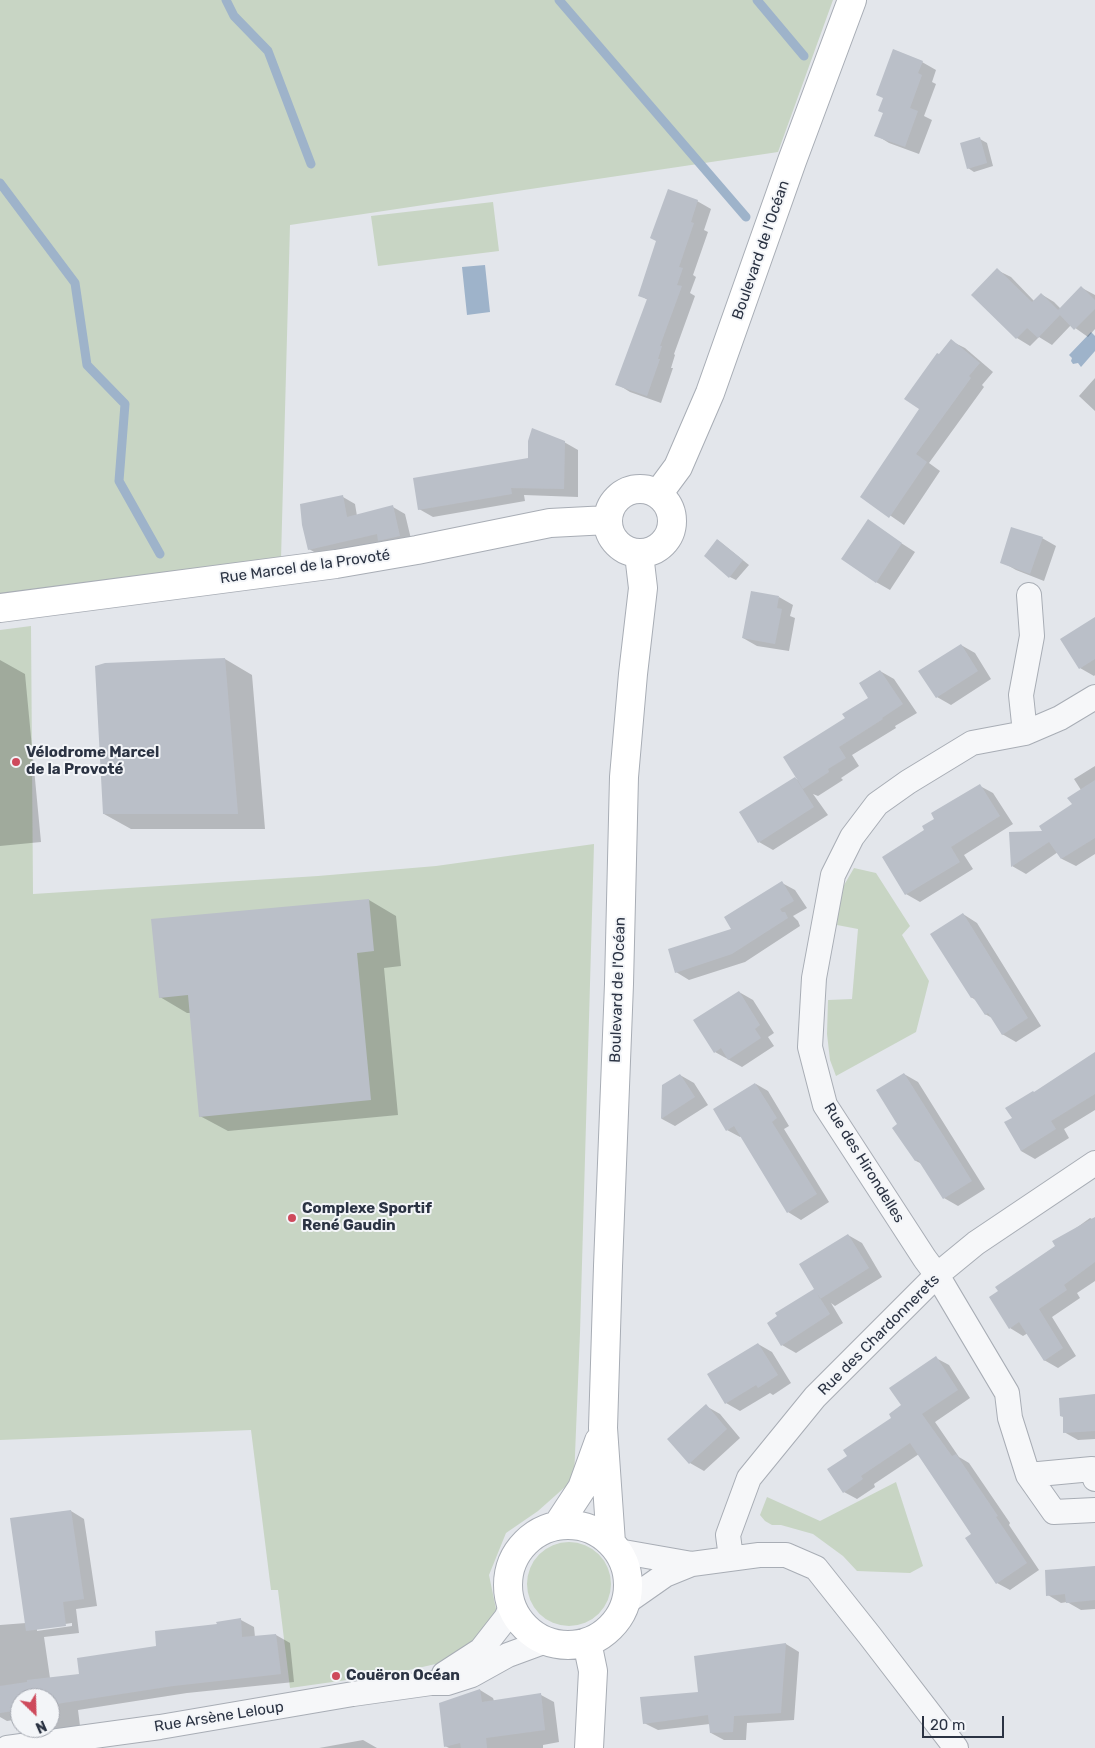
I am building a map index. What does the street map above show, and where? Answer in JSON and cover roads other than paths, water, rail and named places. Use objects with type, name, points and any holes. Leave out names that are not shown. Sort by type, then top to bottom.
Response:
[{"type":"main road","name":"Boulevard de l'Océan","points":[[658,494],[678,467],[710,393],[792,161],[852,0]]},
{"type":"main road","points":[[636,489],[658,494],[671,510],[673,520],[672,531],[667,540],[650,553],[639,554],[629,552],[620,547],[613,540],[608,520],[610,509],[616,500],[625,493],[636,489]]},
{"type":"main road","name":"Rue Marcel de la Provoté","points":[[0,608],[336,564],[550,523],[608,520]]},
{"type":"main road","name":"Boulevard de l'Océan","points":[[614,1547],[603,1428],[619,984],[624,777],[643,588],[639,554]]},
{"type":"main road","name":"Boulevard de l'Océan","points":[[558,1526],[582,1488],[603,1428]]},
{"type":"main road","points":[[569,1525],[591,1530],[614,1547],[624,1564],[628,1576],[628,1590],[619,1616],[611,1627],[600,1636],[587,1642],[573,1645],[546,1641],[525,1626],[517,1616],[509,1592],[509,1580],[517,1555],[534,1536],[558,1526],[569,1525]]},
{"type":"main road","points":[[587,1642],[593,1671],[589,1748]]},
{"type":"street","points":[[1025,733],[1021,695],[1032,636],[1029,595]]},
{"type":"street","name":"Rue des Hirondelles","points":[[1095,697],[1060,718],[1025,733],[972,743],[908,782],[877,804],[852,837],[833,875],[814,978],[810,1047],[824,1105],[937,1275],[1007,1394],[1010,1418],[1028,1475],[1054,1512],[1095,1510]]},
{"type":"street","name":"Rue des Chardonnerets","points":[[731,1558],[728,1535],[749,1478],[815,1397],[937,1275],[976,1243],[1095,1162]]},
{"type":"street","points":[[1028,1475],[1092,1469],[1095,1479]]},
{"type":"street","points":[[614,1547],[692,1564]]},
{"type":"street","points":[[625,1603],[665,1575],[692,1564],[759,1555],[786,1555],[816,1568],[956,1748]]},
{"type":"street","name":"Rue Arsène Leloup","points":[[430,1683],[481,1650],[496,1631],[512,1605]]},
{"type":"street","name":"Rue Arsène Leloup","points":[[7,1748],[160,1727],[353,1694],[430,1683],[447,1684],[485,1669],[508,1655],[546,1641]]},
{"type":"water","points":[[485,265],[490,312],[467,315],[462,267]]},
{"type":"water","points":[[1091,332],[1095,336],[1095,351],[1081,367],[1078,363],[1073,364],[1072,358],[1069,355]]},
{"type":"waterway","points":[[226,0],[234,16],[268,51],[311,164]]},
{"type":"waterway","points":[[559,0],[746,217]]},
{"type":"waterway","points":[[757,0],[804,56]]},
{"type":"waterway","points":[[0,183],[75,283],[87,365],[125,404],[119,481],[160,554]]},
{"type":"place","name":"Vélodrome Marcel de la Provoté","points":[[16,762]]},
{"type":"place","name":"Complexe Sportif René Gaudin","points":[[292,1218]]},
{"type":"place","name":"Couëron Océan","points":[[336,1676]]}]
